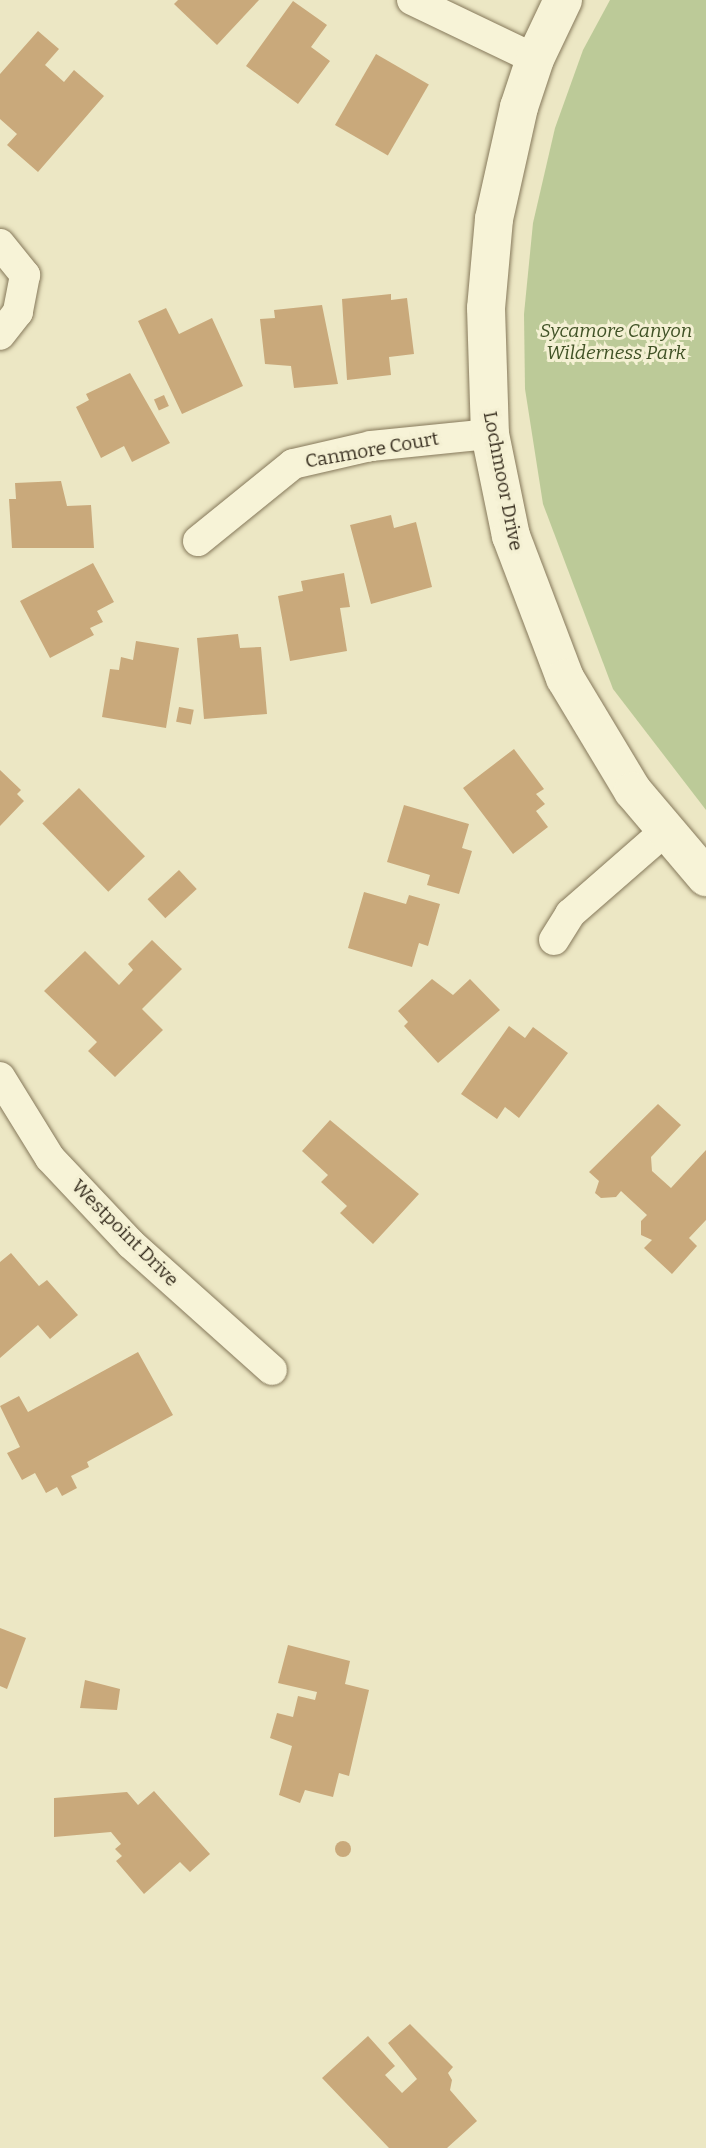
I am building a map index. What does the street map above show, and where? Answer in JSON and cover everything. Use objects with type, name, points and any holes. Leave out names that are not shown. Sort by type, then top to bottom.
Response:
[{"type":"street","points":[[412,0],[535,59]]},
{"type":"street","name":"Lochmoor Drive","points":[[563,0],[535,59],[505,159],[488,264],[485,372],[490,434],[511,536],[565,678],[608,754],[665,831],[706,877]]},
{"type":"street","points":[[0,244],[25,275],[18,312],[0,335]]},
{"type":"street","name":"Canmore Court","points":[[198,541],[293,464],[371,446],[490,434]]},
{"type":"street","points":[[554,940],[570,914],[665,831]]},
{"type":"street","name":"Westpoint Drive","points":[[0,1077],[50,1158],[131,1244],[272,1370]]},
{"type":"green space","name":"Sycamore Canyon Wilderness Park","points":[[610,0],[706,0],[706,810],[613,689],[543,504],[525,389],[524,314],[533,223],[555,128],[583,50]]},
{"type":"building","points":[[178,0],[259,0],[217,45],[174,4]]},
{"type":"building","points":[[293,1],[327,25],[311,47],[330,61],[298,104],[246,66]]},
{"type":"building","points":[[38,31],[59,49],[45,65],[64,82],[74,70],[104,96],[38,172],[7,145],[17,134],[0,119],[0,74]]},
{"type":"building","points":[[376,54],[429,85],[388,156],[335,125]]},
{"type":"building","points":[[391,294],[391,300],[407,298],[414,354],[389,357],[391,375],[347,380],[342,299]]},
{"type":"building","points":[[322,305],[338,384],[294,388],[291,366],[265,364],[260,319],[275,318],[274,310]]},
{"type":"building","points":[[166,308],[179,334],[212,318],[243,386],[182,414],[138,321]]},
{"type":"building","points":[[130,373],[170,443],[132,462],[124,446],[101,458],[76,407],[89,400],[86,394]]},
{"type":"building","points":[[164,395],[169,406],[159,410],[154,399]]},
{"type":"building","points":[[61,481],[67,506],[91,505],[94,548],[12,548],[9,499],[16,499],[15,483]]},
{"type":"building","points":[[391,515],[394,528],[416,522],[432,587],[371,604],[350,525]]},
{"type":"building","points":[[93,563],[114,602],[97,611],[103,622],[90,628],[94,635],[50,658],[20,601]]},
{"type":"building","points":[[344,573],[350,607],[340,608],[347,651],[290,661],[278,596],[303,591],[301,581]]},
{"type":"building","points":[[238,634],[240,648],[261,647],[267,714],[204,719],[197,638]]},
{"type":"building","points":[[136,641],[179,648],[166,728],[102,717],[110,669],[119,670],[121,657],[133,660]]},
{"type":"building","points":[[179,707],[194,710],[191,725],[176,722]]},
{"type":"building","points":[[514,749],[544,789],[536,794],[545,804],[536,811],[548,827],[513,854],[463,788]]},
{"type":"building","points":[[0,770],[21,790],[17,794],[24,801],[0,826]]},
{"type":"building","points":[[79,788],[145,856],[108,892],[42,823]]},
{"type":"building","points":[[404,805],[469,824],[462,848],[472,851],[459,894],[427,885],[430,875],[387,862]]},
{"type":"building","points":[[179,870],[197,889],[165,918],[148,899]]},
{"type":"building","points":[[364,892],[406,904],[409,895],[440,904],[428,946],[419,943],[412,967],[348,948]]},
{"type":"building","points":[[152,940],[182,969],[142,1009],[163,1030],[115,1077],[88,1051],[97,1042],[44,991],[85,951],[119,985],[133,970],[128,964]]},
{"type":"building","points":[[432,979],[453,995],[470,979],[500,1010],[438,1063],[404,1026],[408,1022],[398,1011]]},
{"type":"building","points":[[509,1026],[525,1038],[533,1027],[568,1053],[519,1118],[505,1107],[497,1119],[461,1094]]},
{"type":"building","points":[[658,1104],[681,1125],[651,1157],[652,1171],[671,1188],[706,1150],[706,1220],[689,1238],[697,1246],[672,1274],[644,1248],[652,1240],[641,1235],[641,1221],[647,1215],[621,1191],[616,1197],[601,1198],[595,1193],[599,1181],[589,1172]]},
{"type":"building","points":[[330,1120],[419,1194],[373,1244],[340,1213],[347,1206],[321,1182],[328,1175],[302,1151]]},
{"type":"building","points":[[11,1253],[39,1286],[47,1280],[78,1315],[50,1339],[38,1325],[0,1358],[0,1262]]},
{"type":"building","points":[[138,1352],[173,1415],[87,1462],[89,1467],[71,1476],[77,1488],[62,1496],[57,1487],[46,1493],[35,1473],[22,1480],[7,1453],[20,1447],[0,1406],[19,1396],[28,1412]]},
{"type":"building","points":[[0,1628],[26,1638],[7,1689],[0,1686]]},
{"type":"building","points":[[288,1645],[350,1661],[345,1684],[369,1690],[349,1776],[339,1773],[333,1797],[305,1790],[300,1803],[279,1795],[292,1746],[270,1738],[277,1713],[293,1717],[298,1696],[315,1700],[317,1692],[278,1683]]},
{"type":"building","points":[[85,1680],[120,1689],[117,1710],[80,1708]]},
{"type":"building","points":[[154,1791],[210,1854],[190,1872],[180,1862],[144,1894],[116,1861],[122,1856],[115,1849],[121,1844],[111,1832],[54,1837],[54,1798],[127,1792],[138,1805]]},
{"type":"building","points":[[343,1841],[349,1843],[349,1855],[343,1857],[337,1855],[335,1849],[337,1843]]},
{"type":"building","points":[[410,2024],[453,2067],[448,2073],[452,2080],[450,2090],[477,2121],[447,2148],[389,2148],[322,2078],[368,2036],[395,2066],[385,2075],[402,2093],[417,2079],[388,2043]]}]
